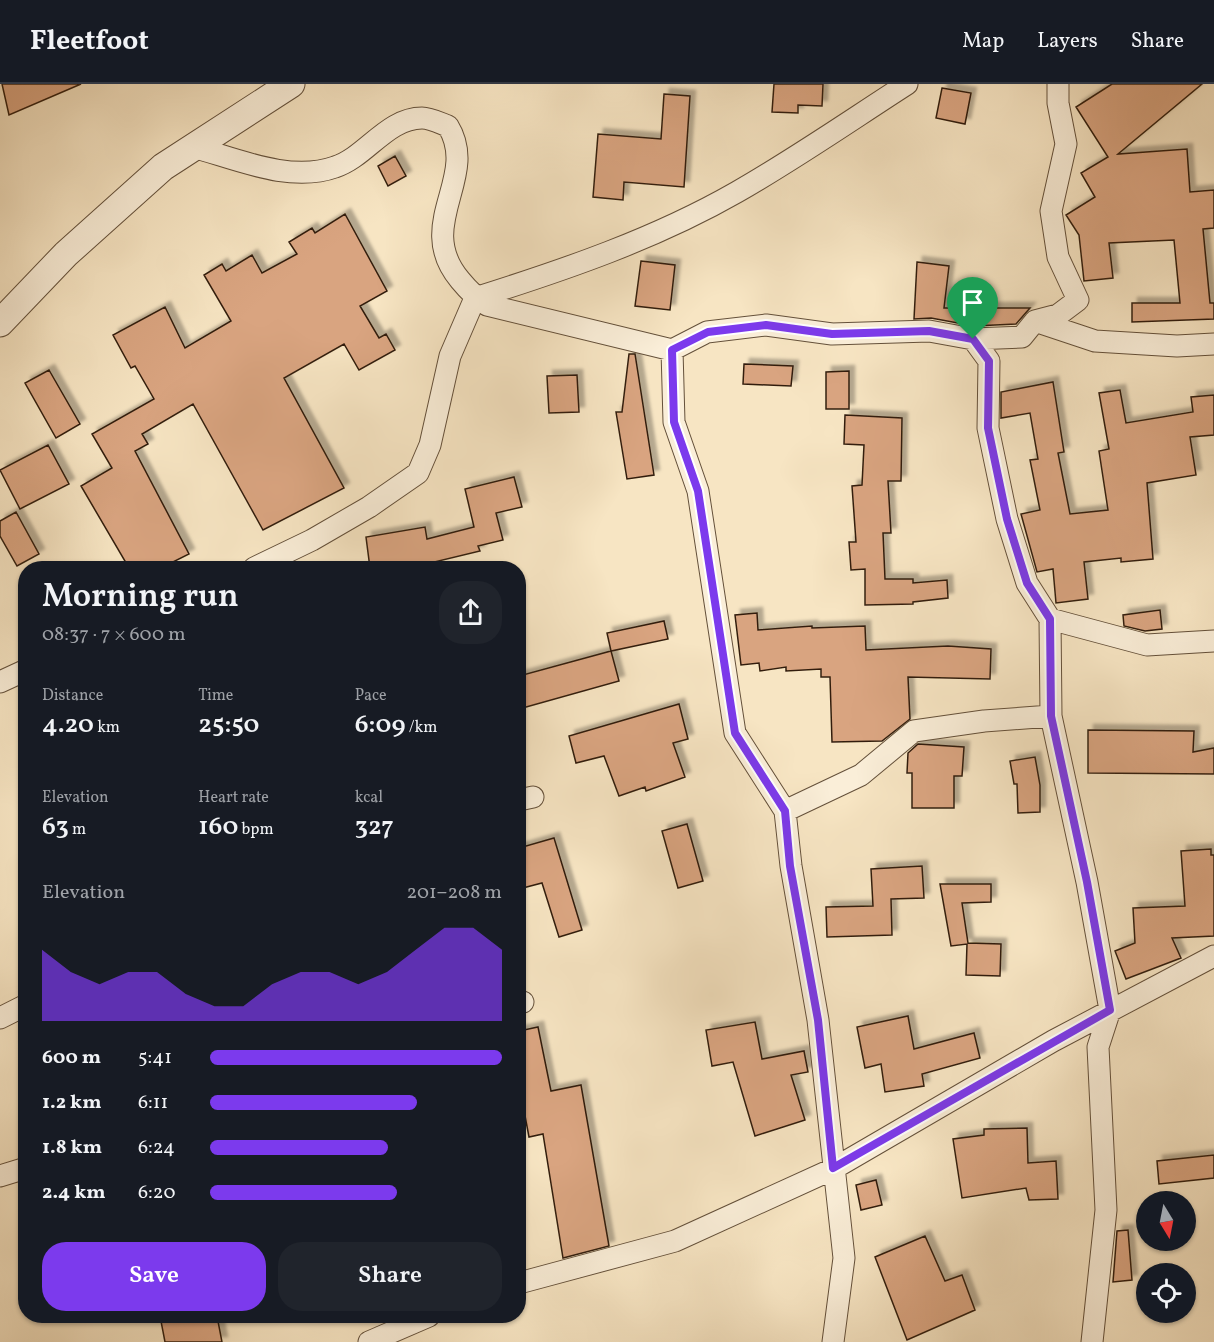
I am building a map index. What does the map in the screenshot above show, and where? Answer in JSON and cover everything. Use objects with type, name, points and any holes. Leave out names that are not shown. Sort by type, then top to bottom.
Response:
[{"type":"street","points":[[0,323],[66,254],[163,167],[291,84]]},
{"type":"street","points":[[268,561],[312,540],[369,507],[418,473],[430,445],[450,356],[475,298],[552,273],[694,215],[737,192],[907,84]]},
{"type":"street","points":[[193,147],[265,167],[301,174],[337,167],[401,122],[422,117],[448,126],[457,140],[458,158],[441,237],[449,267],[475,298],[487,305],[672,350],[708,332],[766,325],[832,334],[929,331],[973,339],[1022,337],[1035,321],[1058,315],[1078,300],[1058,257],[1051,211],[1066,144],[1058,103],[1058,84]]},
{"type":"street","points":[[1035,321],[1095,341],[1177,346],[1214,344]]},
{"type":"street","points":[[973,339],[989,361],[988,428],[1007,519],[1027,583],[1050,619],[1051,716],[1087,882],[1110,1010],[1098,1047],[1106,1210],[1092,1342]]},
{"type":"street","points":[[672,350],[674,422],[698,491],[735,733],[785,811],[790,866],[818,1020],[844,1258],[833,1342]]},
{"type":"street","points":[[1050,619],[1147,645],[1214,641]]},
{"type":"street","points":[[0,682],[18,674]]},
{"type":"street","points":[[785,811],[861,775],[914,731],[984,721],[1051,716]]},
{"type":"street","points":[[526,1281],[675,1241],[833,1168],[1110,1010],[1214,956]]},
{"type":"street","points":[[0,1018],[18,1009]]},
{"type":"street","points":[[0,1176],[18,1170]]},
{"type":"street","points":[[369,1342],[413,1323]]},
{"type":"building","points":[[2,84],[81,84],[9,115]]},
{"type":"building","points":[[774,84],[823,84],[822,106],[798,105],[798,113],[772,112]]},
{"type":"building","points":[[1112,84],[1202,84],[1118,154],[1187,149],[1190,192],[1214,190],[1214,228],[1203,229],[1210,303],[1214,303],[1214,319],[1132,322],[1132,303],[1180,303],[1174,240],[1109,243],[1113,278],[1084,281],[1079,235],[1066,215],[1095,197],[1081,173],[1108,157],[1076,107]]},
{"type":"building","points":[[942,88],[971,93],[965,124],[936,118]]},
{"type":"building","points":[[664,94],[690,96],[684,187],[624,182],[623,200],[593,197],[598,134],[661,139]]},
{"type":"building","points":[[395,156],[406,176],[388,186],[378,166]]},
{"type":"building","points":[[345,214],[387,291],[360,306],[379,338],[386,334],[395,350],[359,370],[344,344],[284,378],[344,488],[263,530],[193,404],[142,434],[148,444],[135,451],[189,554],[175,561],[125,561],[81,486],[112,468],[92,434],[154,399],[135,366],[131,368],[113,335],[165,307],[185,348],[231,321],[204,275],[222,264],[226,271],[252,255],[262,273],[297,254],[289,242],[312,228],[315,233]]},
{"type":"building","points":[[641,261],[675,265],[670,310],[635,306]]},
{"type":"building","points":[[917,262],[949,266],[944,308],[1030,308],[1016,324],[974,326],[931,318],[914,319]]},
{"type":"building","points":[[629,354],[635,354],[654,475],[627,479],[616,412],[622,412]]},
{"type":"building","points":[[744,364],[793,366],[791,386],[743,384]]},
{"type":"building","points":[[49,370],[80,424],[56,438],[25,383]]},
{"type":"building","points":[[849,371],[849,409],[826,409],[826,372]]},
{"type":"building","points":[[577,375],[579,412],[549,413],[547,376]]},
{"type":"building","points":[[1053,382],[1064,452],[1058,453],[1070,514],[1108,510],[1099,451],[1109,449],[1099,393],[1120,390],[1126,423],[1193,412],[1191,397],[1214,395],[1214,435],[1190,437],[1196,475],[1147,483],[1153,559],[1121,562],[1121,558],[1084,562],[1088,599],[1056,603],[1053,569],[1037,572],[1021,514],[1040,510],[1030,460],[1038,459],[1030,413],[1001,418],[1001,392]]},
{"type":"building","points":[[845,415],[902,418],[901,481],[888,481],[891,533],[883,533],[885,579],[913,579],[913,583],[947,580],[948,598],[913,602],[913,604],[865,605],[865,569],[851,570],[849,542],[856,542],[852,486],[862,485],[864,445],[844,444]]},
{"type":"building","points":[[48,445],[69,484],[20,509],[0,470]]},
{"type":"building","points":[[514,477],[522,507],[496,513],[503,540],[478,546],[480,551],[438,561],[369,561],[366,537],[425,527],[427,539],[474,527],[465,489]]},
{"type":"building","points":[[16,512],[39,554],[26,561],[18,561],[17,566],[0,536],[0,521]]},
{"type":"building","points":[[1160,610],[1162,629],[1145,631],[1124,626],[1123,615]]},
{"type":"building","points":[[757,613],[758,630],[812,626],[812,628],[865,626],[866,650],[948,646],[991,649],[990,679],[908,677],[910,719],[882,741],[832,742],[830,677],[821,677],[821,669],[786,671],[786,667],[760,671],[759,663],[741,665],[735,615]]},
{"type":"building","points":[[664,621],[668,639],[611,651],[607,633]]},
{"type":"building","points":[[611,651],[619,681],[526,707],[526,674]]},
{"type":"building","points":[[679,704],[688,739],[673,743],[685,777],[646,791],[645,787],[619,796],[604,756],[576,763],[569,736]]},
{"type":"building","points":[[1088,730],[1194,731],[1193,752],[1214,748],[1214,774],[1088,773]]},
{"type":"building","points":[[918,744],[964,747],[962,776],[954,776],[954,808],[912,808],[912,773],[907,773],[908,753]]},
{"type":"building","points":[[1035,757],[1040,785],[1040,812],[1018,813],[1017,784],[1014,784],[1010,761]]},
{"type":"building","points":[[687,824],[703,881],[678,888],[662,831]]},
{"type":"building","points":[[554,838],[582,930],[559,937],[542,883],[526,887],[526,846]]},
{"type":"building","points":[[1211,849],[1211,855],[1214,855],[1214,936],[1172,938],[1181,958],[1126,979],[1115,951],[1135,943],[1133,908],[1185,906],[1181,851]]},
{"type":"building","points":[[922,866],[924,898],[891,899],[892,935],[827,937],[826,907],[873,906],[871,869]]},
{"type":"building","points":[[940,884],[991,884],[991,902],[962,903],[968,943],[1001,944],[1000,976],[966,975],[967,944],[951,946]]},
{"type":"building","points":[[908,1016],[914,1049],[974,1033],[980,1058],[922,1074],[924,1086],[885,1092],[881,1064],[865,1068],[857,1027]]},
{"type":"building","points":[[755,1022],[762,1059],[804,1051],[808,1072],[791,1075],[805,1120],[755,1136],[733,1062],[712,1066],[706,1030]]},
{"type":"building","points":[[538,1027],[551,1091],[581,1085],[609,1246],[563,1258],[543,1134],[529,1137],[526,1121],[526,1030]]},
{"type":"building","points":[[1027,1128],[1028,1163],[1056,1161],[1058,1199],[1029,1200],[1026,1188],[962,1198],[953,1139],[984,1135],[984,1129]]},
{"type":"building","points":[[1214,1155],[1214,1178],[1159,1184],[1157,1161]]},
{"type":"building","points":[[876,1180],[882,1205],[861,1210],[856,1185]]},
{"type":"building","points":[[1128,1230],[1132,1280],[1113,1282],[1117,1231]]},
{"type":"building","points":[[925,1236],[945,1281],[962,1275],[975,1310],[907,1340],[875,1257]]},
{"type":"building","points":[[161,1323],[218,1323],[222,1342],[165,1342]]},
{"type":"route","points":[[766,325],[832,334],[929,331],[973,339],[989,361],[988,428],[1007,519],[1027,583],[1050,619],[1051,716],[1062,760],[1077,848],[1087,882],[1110,1010],[833,1168],[818,1020],[790,866],[785,811],[735,733],[698,491],[674,422],[672,350],[708,332],[766,325]]}]
